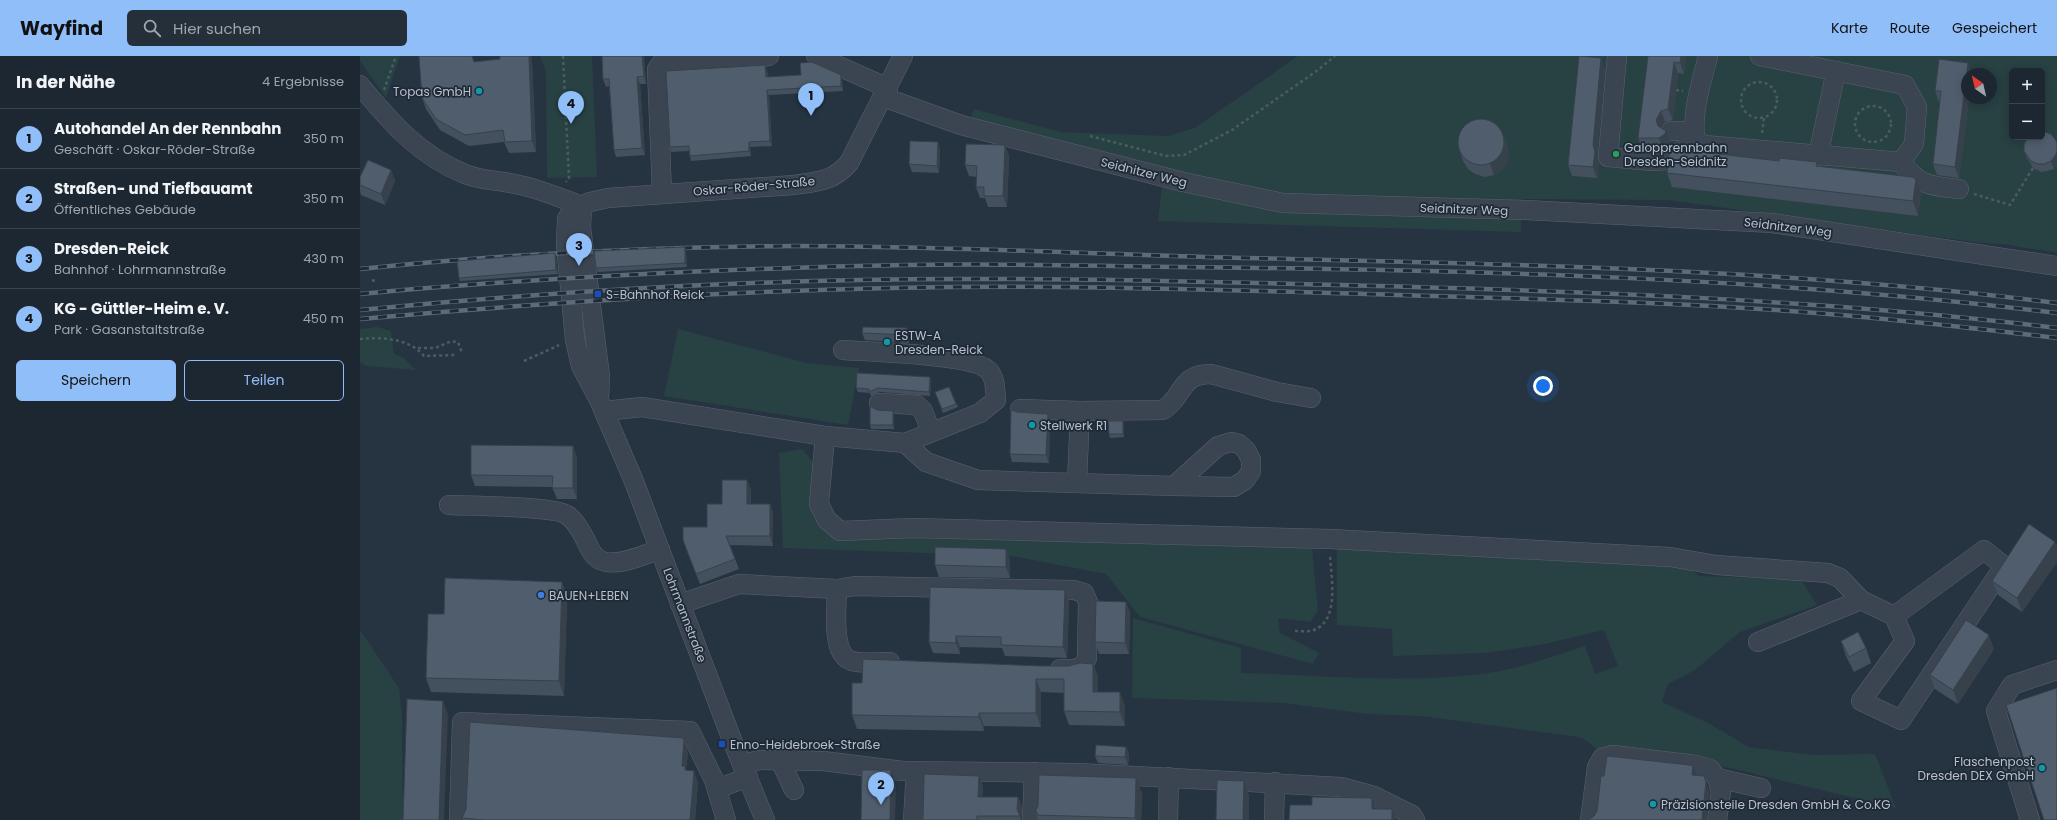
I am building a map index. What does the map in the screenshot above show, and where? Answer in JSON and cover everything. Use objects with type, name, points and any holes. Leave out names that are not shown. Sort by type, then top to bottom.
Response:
[{"type":"street","points":[[662,194],[657,69],[662,62],[752,59],[769,56]]},
{"type":"street","name":"Seidnitzer Weg","points":[[816,56],[885,92],[961,125],[1183,182],[1283,203],[1526,210],[1772,223],[2057,266]]},
{"type":"street","name":"Oskar-Röder-Straße","points":[[582,206],[608,198],[794,186],[839,174],[849,163],[903,56]]},
{"type":"street","points":[[1617,56],[1608,157],[1652,156],[1667,160],[1695,136],[1699,92],[1708,56]]},
{"type":"street","points":[[1760,56],[1905,85],[1917,107],[1914,144],[1901,162]]},
{"type":"street","points":[[1818,156],[1836,71]]},
{"type":"street","points":[[360,85],[413,145],[439,162],[466,175],[490,182],[515,184],[582,206]]},
{"type":"street","points":[[1671,131],[1695,136],[1704,145],[1901,162]]},
{"type":"street","points":[[1901,162],[1911,176],[1928,186],[1959,189]]},
{"type":"street","name":"Lohrmannstraße","points":[[582,206],[574,209],[566,219],[566,244],[570,292],[575,340],[581,366],[601,405],[633,479],[680,604],[765,820]]},
{"type":"street","points":[[601,405],[642,407],[825,436],[905,443],[980,412],[996,400],[994,380],[988,370],[968,360],[843,350]]},
{"type":"street","points":[[1020,409],[1080,411],[1163,410],[1171,404],[1184,383],[1196,375],[1202,374],[1211,374],[1277,392],[1311,398]]},
{"type":"street","points":[[878,403],[917,405],[923,411],[931,432]]},
{"type":"street","points":[[1077,483],[1080,411]]},
{"type":"street","points":[[825,436],[819,504],[827,520],[840,531],[913,528],[1330,540],[1670,556],[1716,566],[1828,573],[1840,578],[1861,600],[1894,616],[1905,641],[1861,701],[1901,720],[2004,566],[1984,550],[1894,616]]},
{"type":"street","points":[[905,443],[926,462],[978,480],[1174,486]]},
{"type":"street","points":[[449,505],[548,510],[567,514],[580,529],[596,558],[606,563],[615,563],[637,558],[660,549]]},
{"type":"street","points":[[680,604],[739,584],[837,589],[855,586],[1074,590],[1084,593],[1088,602],[1087,658],[1083,666],[1074,669],[1042,669]]},
{"type":"street","points":[[837,589],[837,644],[841,653],[852,661],[911,662]]},
{"type":"street","points":[[1758,642],[1861,600]]},
{"type":"street","points":[[2030,820],[1996,711],[2012,684],[2057,670]]},
{"type":"street","points":[[459,820],[462,722],[690,731],[716,790],[726,820]]},
{"type":"street","points":[[1590,820],[1597,767],[1602,758],[1613,755],[1696,765],[1710,769],[1717,778],[1721,792],[1717,820]]},
{"type":"street","points":[[716,790],[760,760],[823,761],[916,771],[1034,772],[1169,777],[1341,787],[1374,796],[1412,815],[1415,820]]},
{"type":"street","points":[[780,760],[794,790]]},
{"type":"street","points":[[913,820],[916,771]]},
{"type":"street","points":[[1032,820],[1034,772]]},
{"type":"street","points":[[1168,820],[1169,777]]},
{"type":"street","points":[[1717,778],[1761,788]]},
{"type":"street","points":[[1274,820],[1275,782]]},
{"type":"path","points":[[380,95],[383,92],[396,56]]},
{"type":"path","points":[[563,56],[569,178],[564,186]]},
{"type":"path","points":[[1090,136],[1166,156],[1184,155],[1232,130],[1318,70],[1335,56]]},
{"type":"path","points":[[1763,83],[1772,87],[1776,94],[1777,104],[1774,111],[1769,115],[1756,118],[1744,110],[1741,100],[1744,91],[1749,85],[1763,83]]},
{"type":"path","points":[[1876,106],[1885,111],[1890,117],[1891,127],[1888,134],[1883,139],[1870,142],[1858,134],[1855,123],[1857,115],[1863,109],[1876,106]]},
{"type":"path","points":[[1959,189],[2010,205],[2033,168]]},
{"type":"path","points":[[360,339],[403,341],[417,348],[424,356],[455,355]]},
{"type":"path","points":[[417,348],[435,348],[446,342],[453,341],[458,342],[462,353]]},
{"type":"path","points":[[524,361],[557,346]]},
{"type":"path","points":[[1295,631],[1313,630],[1322,625],[1329,618],[1332,609],[1330,540]]},
{"type":"green space","points":[[360,56],[400,56],[386,98],[360,61]]},
{"type":"green space","points":[[540,56],[592,56],[597,177],[547,178],[546,72]]},
{"type":"green space","name":"Galopprennbahn Dresden-Seidnitz","points":[[1298,56],[2057,56],[2057,253],[2003,244],[1981,243],[1668,200],[1521,199],[1521,232],[1158,221],[1162,186],[965,134],[974,109],[1061,132],[1168,136],[1195,128]]},
{"type":"green space","points":[[377,327],[391,331],[394,354],[404,358],[416,370],[366,366],[360,362],[360,329]]},
{"type":"green space","points":[[678,329],[807,363],[859,368],[848,425],[664,396]]},
{"type":"green space","points":[[802,449],[816,465],[831,536],[1312,548],[1318,611],[1310,622],[1278,618],[1280,633],[1319,653],[1313,664],[1140,617],[1106,574],[1012,556],[783,548],[779,453]]},
{"type":"green space","points":[[1337,549],[1681,562],[1699,576],[1801,579],[1817,605],[1740,632],[1695,670],[1668,684],[1662,702],[1708,723],[1749,747],[1813,755],[1875,754],[1896,808],[1688,758],[1596,749],[1587,741],[1579,737],[1421,716],[1368,714],[1284,703],[1132,698],[1133,618],[1241,648],[1241,673],[1356,678],[1442,677],[1500,671],[1529,664],[1585,646],[1595,674],[1618,666],[1604,630],[1540,645],[1485,653],[1393,656],[1392,629],[1337,625]]},
{"type":"green space","points":[[360,630],[399,688],[402,714],[403,820],[360,820]]},
{"type":"building","name":"Topas GmbH","points":[[419,56],[472,56],[474,62],[500,59],[500,56],[529,56],[532,141],[505,142],[503,130],[465,135],[436,119],[422,98]]},
{"type":"building","points":[[602,56],[642,56],[644,76],[637,77],[642,148],[614,150],[609,79],[603,79]]},
{"type":"building","points":[[1579,56],[1601,58],[1593,145],[1595,152],[1593,167],[1568,165]]},
{"type":"building","points":[[1648,56],[1681,56],[1680,63],[1674,62],[1668,109],[1661,111],[1656,120],[1658,126],[1666,131],[1665,134],[1659,138],[1638,138]]},
{"type":"building","points":[[1939,59],[1968,63],[1967,68],[1961,68],[1961,104],[1963,104],[1955,167],[1933,164],[1941,91],[1935,91]]},
{"type":"building","points":[[812,62],[841,75],[841,86],[767,90],[770,141],[749,142],[749,151],[690,156],[689,146],[670,147],[666,71],[765,65],[766,77],[801,75],[800,63]]},
{"type":"building","points":[[1476,119],[1486,119],[1494,123],[1500,129],[1504,137],[1504,147],[1500,155],[1494,161],[1486,165],[1476,165],[1468,161],[1462,155],[1458,147],[1458,137],[1462,129],[1468,123]]},
{"type":"building","points":[[2045,132],[2051,134],[2057,142],[2057,152],[2051,161],[2044,164],[2038,164],[2031,161],[2024,151],[2024,144],[2026,140],[2045,140]]},
{"type":"building","points":[[910,141],[938,142],[937,166],[909,164]]},
{"type":"building","points":[[966,144],[1005,145],[1003,196],[984,196],[984,187],[976,187],[977,166],[965,165]]},
{"type":"building","points":[[1676,149],[1779,161],[1779,158],[1817,162],[1816,166],[1912,177],[1916,179],[1913,201],[1667,173],[1669,154]]},
{"type":"building","points":[[368,160],[391,170],[381,194],[360,185],[360,177]]},
{"type":"building","points":[[685,247],[685,263],[596,268],[594,251]]},
{"type":"building","points":[[555,253],[556,270],[459,278],[457,261]]},
{"type":"building","points":[[863,327],[907,328],[906,335],[862,333]]},
{"type":"building","points":[[857,373],[930,377],[929,392],[878,388],[869,392],[869,389],[856,388]]},
{"type":"building","points":[[949,387],[956,404],[942,409],[935,392]]},
{"type":"building","points":[[870,406],[877,410],[893,411],[893,425],[870,425]]},
{"type":"building","points":[[1011,410],[1017,412],[1048,414],[1046,455],[1010,454]]},
{"type":"building","points":[[1108,421],[1123,421],[1123,434],[1109,434]]},
{"type":"building","points":[[471,445],[573,446],[573,488],[552,488],[553,476],[471,475]]},
{"type":"building","points":[[722,480],[747,480],[747,504],[770,504],[770,536],[726,536],[735,559],[696,574],[683,540],[683,527],[707,527],[707,504],[722,504]]},
{"type":"building","points":[[2029,524],[2055,542],[2017,598],[1992,581]]},
{"type":"building","points":[[935,547],[1006,549],[1006,567],[935,565]]},
{"type":"building","points":[[445,578],[562,582],[559,681],[426,678],[428,614],[444,614]]},
{"type":"building","points":[[930,587],[1065,590],[1063,647],[1001,645],[1001,637],[956,636],[956,643],[929,642]]},
{"type":"building","points":[[1096,601],[1126,602],[1125,643],[1095,642]]},
{"type":"building","points":[[1966,620],[1989,635],[1953,690],[1930,675]]},
{"type":"building","points":[[1858,632],[1866,648],[1849,657],[1841,641]]},
{"type":"building","points":[[863,659],[1041,666],[1069,666],[1080,663],[1093,664],[1093,692],[1120,692],[1120,712],[1064,711],[1064,679],[1036,679],[1036,713],[979,713],[979,717],[852,715],[852,683],[862,683]]},
{"type":"building","name":"Flaschenpost Dresden DEX GmbH","points":[[2057,688],[2057,820],[2044,820],[2006,705]]},
{"type":"building","points":[[407,699],[443,701],[439,820],[403,820]]},
{"type":"building","points":[[470,722],[683,738],[682,766],[685,766],[685,770],[694,771],[690,820],[485,820],[462,818],[466,809]]},
{"type":"building","points":[[1096,745],[1126,747],[1125,757],[1095,756]]},
{"type":"building","name":"Präzisionsteile Dresden GmbH & Co.KG","points":[[1607,756],[1693,766],[1692,775],[1704,776],[1706,782],[1702,820],[1588,820],[1594,816],[1597,811],[1601,776],[1604,776]]},
{"type":"building","points":[[862,770],[891,770],[890,820],[861,820]]},
{"type":"building","points":[[924,774],[979,776],[978,797],[1018,797],[1017,809],[1020,816],[977,816],[977,820],[923,820]]},
{"type":"building","points":[[1039,775],[1136,778],[1135,818],[1037,815],[1037,812],[1035,812],[1038,806]]},
{"type":"building","points":[[1217,780],[1244,781],[1243,820],[1216,820]]},
{"type":"building","points":[[1312,797],[1372,798],[1372,809],[1392,809],[1392,820],[1289,820],[1290,805],[1312,805]]},
{"type":"railway","points":[[360,269],[468,259],[577,252],[795,246],[897,247],[1525,265],[1738,274],[1951,291],[2057,303]]},
{"type":"railway","points":[[360,294],[409,289],[600,276],[774,268],[1008,264],[1399,270],[1509,273],[1729,283],[1948,301],[2057,313]]},
{"type":"railway","points":[[360,310],[509,297],[658,287],[808,281],[1053,279],[1431,287],[1699,298],[1878,310],[2057,328]]},
{"type":"railway","points":[[360,319],[534,305],[709,294],[884,288],[1059,287],[1367,294],[1713,306],[1885,319],[2057,338]]},
{"type":"place","name":"Topas GmbH","points":[[479,91]]},
{"type":"place","name":"Autohandel An der Rennbahn","points":[[811,116]]},
{"type":"place","name":"KG - Güttler-Heim e. V.","points":[[571,124]]},
{"type":"place","name":"Galopprennbahn Dresden-Seidnitz","points":[[1616,154]]},
{"type":"place","name":"Dresden-Reick","points":[[579,266]]},
{"type":"place","name":"S-Bahnhof Reick","points":[[598,294]]},
{"type":"place","name":"ESTW-A Dresden-Reick","points":[[887,342]]},
{"type":"place","name":"Stellwerk R1","points":[[1032,425]]},
{"type":"place","name":"BAUEN+LEBEN","points":[[541,595]]},
{"type":"place","name":"Enno-Heidebroek-Straße","points":[[722,744]]},
{"type":"place","name":"Flaschenpost Dresden DEX GmbH","points":[[2042,768]]},
{"type":"place","name":"Präzisionsteile Dresden GmbH & Co.KG","points":[[1653,804]]},
{"type":"place","name":"Straßen- und Tiefbauamt","points":[[881,805]]}]
